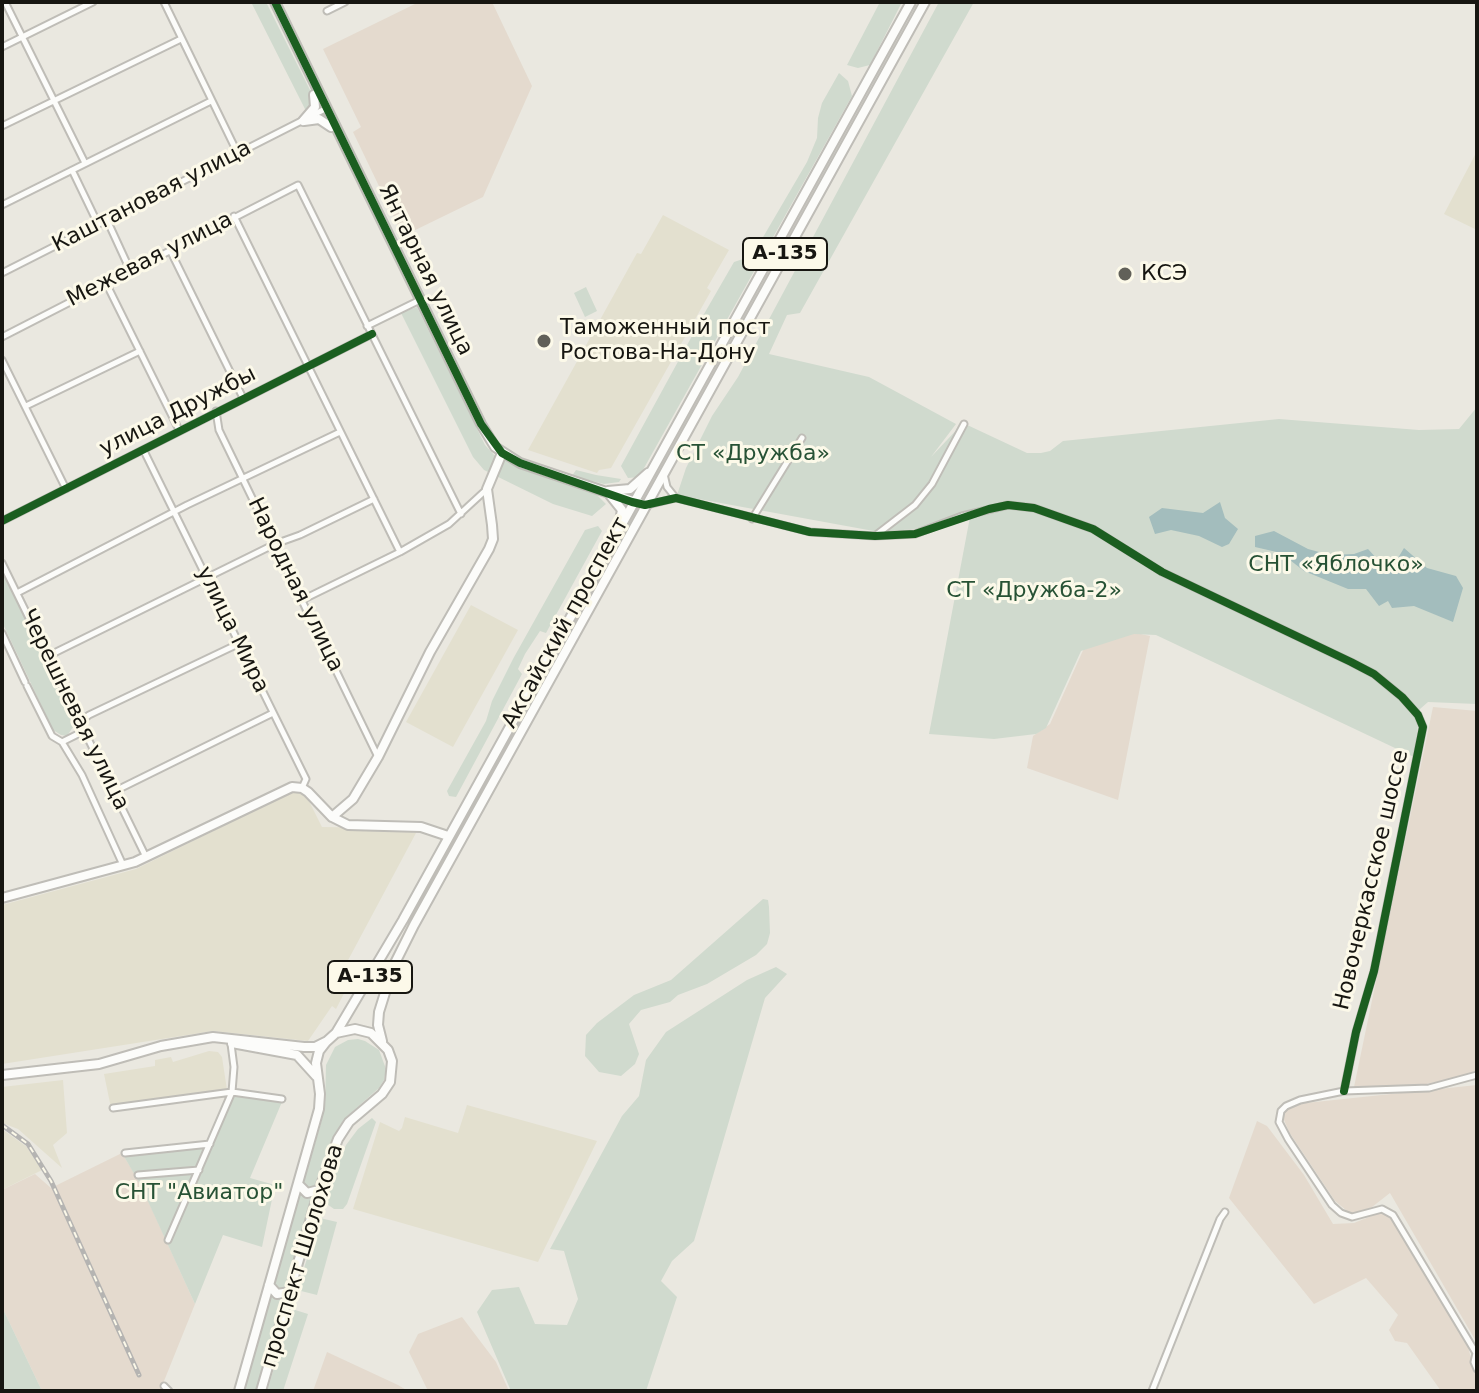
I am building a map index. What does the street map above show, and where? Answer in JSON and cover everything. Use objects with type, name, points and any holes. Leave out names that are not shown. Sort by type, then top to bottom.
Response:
[{"type":"main road","name":"Янтарная улица","points":[[275,2],[481,424],[502,453]]},
{"type":"main road","name":"Аксайский проспект","points":[[336,1033],[911,2]]},
{"type":"main road","name":"Аксайский проспект","points":[[382,1041],[379,1012],[393,967],[476,810],[925,2]]},
{"type":"main road","points":[[303,121],[313,111],[316,101],[306,65]]},
{"type":"main road","points":[[303,121],[319,119],[337,132]]},
{"type":"main road","points":[[332,817],[353,799],[378,757],[430,652],[489,549],[493,539],[487,489],[502,453],[520,463],[645,505]]},
{"type":"main road","points":[[602,491],[630,489],[649,472]]},
{"type":"main road","points":[[602,491],[620,506],[619,527]]},
{"type":"main road","points":[[621,550],[620,541],[638,509],[632,502]]},
{"type":"main road","points":[[2,898],[124,866],[292,787],[302,788],[332,817],[348,825],[421,827],[448,836]]},
{"type":"main road","points":[[2,1075],[99,1064],[192,1039],[230,1038],[315,1047],[336,1033],[355,1029],[371,1033],[382,1041]]},
{"type":"main road","points":[[192,1039],[297,1055],[317,1077]]},
{"type":"main road","name":"проспект Шолохова","points":[[261,1391],[319,1190],[338,1139],[349,1122],[382,1094],[390,1082],[392,1061],[382,1041]]},
{"type":"main road","name":"проспект Шолохова","points":[[239,1391],[319,1109],[316,1063],[326,1042]]},
{"type":"main road","points":[[298,1184],[307,1193],[319,1190]]},
{"type":"main road","points":[[269,1285],[277,1294],[290,1292]]},
{"type":"street","points":[[5,2],[85,163]]},
{"type":"street","points":[[2,47],[93,2]]},
{"type":"street","points":[[164,2],[238,154]]},
{"type":"street","points":[[327,11],[345,2]]},
{"type":"street","points":[[2,126],[181,39]]},
{"type":"street","points":[[2,205],[211,101]]},
{"type":"street","name":"Каштановая улица","points":[[2,273],[325,109]]},
{"type":"street","points":[[72,170],[98,224]]},
{"type":"street","name":"Межевая улица","points":[[2,337],[298,185],[367,326]]},
{"type":"street","points":[[234,216],[400,552]]},
{"type":"street","points":[[107,220],[130,270]]},
{"type":"street","points":[[170,250],[243,398]]},
{"type":"street","points":[[106,283],[179,430]]},
{"type":"street","points":[[420,300],[367,326],[461,514]]},
{"type":"street","name":"улица Дружбы","points":[[2,521],[372,334]]},
{"type":"street","points":[[26,406],[140,351]]},
{"type":"street","points":[[2,360],[66,489]]},
{"type":"street","name":"Народная улица","points":[[216,411],[219,430],[378,757]]},
{"type":"street","points":[[875,536],[915,505],[932,484],[964,424]]},
{"type":"street","points":[[17,593],[340,432]]},
{"type":"street","points":[[752,519],[802,438]]},
{"type":"street","name":"улица Мира","points":[[144,451],[306,779],[302,788]]},
{"type":"street","points":[[664,471],[667,487],[676,498]]},
{"type":"street","points":[[302,600],[449,524],[487,489]]},
{"type":"street","points":[[645,505],[676,498]]},
{"type":"street","name":"Новочеркасское шоссе","points":[[676,498],[810,532],[875,536],[915,534],[962,516],[1008,505],[1051,513],[1093,529],[1162,572],[1374,674],[1410,706],[1423,727],[1374,971],[1356,1032],[1344,1091]]},
{"type":"street","points":[[48,656],[275,544],[374,499]]},
{"type":"street","name":"Черешневая улица","points":[[2,563],[146,857]]},
{"type":"street","points":[[2,633],[52,736],[62,742],[93,797],[124,866]]},
{"type":"street","points":[[80,722],[238,644]]},
{"type":"street","points":[[113,792],[273,713]]},
{"type":"street","points":[[62,742],[84,731]]},
{"type":"street","points":[[168,1240],[232,1092],[234,1067],[231,1043]]},
{"type":"street","points":[[1477,1075],[1429,1088],[1344,1091],[1286,1106],[1280,1117],[1282,1130],[1332,1205],[1341,1213],[1352,1217],[1382,1209],[1393,1215],[1476,1353],[1474,1362],[1477,1369]]},
{"type":"street","points":[[113,1108],[232,1092],[282,1099]]},
{"type":"street","points":[[125,1153],[210,1144]]},
{"type":"street","points":[[138,1175],[199,1170]]},
{"type":"street","points":[[1152,1391],[1225,1212]]},
{"type":"shaded area","points":[[419,2],[492,2],[532,86],[483,197],[403,236],[353,132],[361,127],[323,49]]},
{"type":"shaded area","points":[[1477,151],[1477,230],[1444,214]]},
{"type":"shaded area","points":[[663,215],[729,250],[707,288],[711,291],[611,468],[597,473],[528,450],[637,253],[641,254]]},
{"type":"shaded area","points":[[471,605],[518,630],[453,747],[406,722]]},
{"type":"shaded area","points":[[1131,632],[1150,636],[1118,800],[1027,768],[1033,736],[1050,724],[1085,646]]},
{"type":"shaded area","points":[[1433,707],[1477,711],[1477,1070],[1422,1085],[1354,1087]]},
{"type":"shaded area","points":[[294,791],[307,797],[322,827],[396,828],[416,833],[346,964],[355,972],[336,1009],[332,1006],[308,1041],[213,1031],[2,1064],[2,905],[136,869]]},
{"type":"shaded area","points":[[209,1051],[218,1052],[222,1057],[227,1090],[223,1093],[111,1108],[104,1074],[155,1066],[155,1060],[171,1057],[173,1062]]},
{"type":"shaded area","points":[[63,1080],[67,1133],[53,1145],[62,1168],[18,1129],[2,1123],[2,1087]]},
{"type":"shaded area","points":[[1477,1085],[1477,1343],[1390,1193],[1372,1207],[1352,1215],[1335,1201],[1289,1132],[1282,1115],[1285,1108],[1296,1104]]},
{"type":"shaded area","points":[[467,1105],[597,1141],[538,1262],[353,1209],[380,1122],[399,1131],[405,1117],[458,1133]]},
{"type":"shaded area","points":[[1257,1121],[1267,1126],[1304,1175],[1333,1224],[1354,1223],[1379,1213],[1390,1217],[1468,1347],[1477,1391],[1441,1391],[1407,1343],[1395,1341],[1389,1330],[1398,1315],[1366,1278],[1314,1304],[1229,1198]]},
{"type":"shaded area","points":[[2,1129],[27,1147],[42,1170],[2,1190]]},
{"type":"shaded area","points":[[122,1153],[140,1183],[195,1304],[160,1391],[42,1391],[2,1307],[2,1190],[35,1174],[51,1188]]},
{"type":"shaded area","points":[[462,1317],[496,1362],[509,1391],[428,1391],[409,1352],[418,1334]]},
{"type":"shaded area","points":[[327,1352],[398,1385],[408,1391],[313,1391]]},
{"type":"green space","points":[[251,2],[266,2],[318,106],[307,113]]},
{"type":"green space","points":[[880,2],[902,2],[870,65],[858,68],[847,65]]},
{"type":"green space","points":[[939,2],[974,2],[800,313],[787,315],[769,354],[869,377],[956,424],[931,457],[963,423],[1027,453],[1041,453],[1050,451],[1063,441],[1279,419],[1419,430],[1459,429],[1477,407],[1477,704],[1428,702],[1420,709],[1414,757],[1156,635],[1134,634],[1081,651],[1046,728],[1036,734],[994,739],[929,734],[970,517],[962,516],[915,529],[879,532],[677,495],[686,468],[712,416],[738,377]]},
{"type":"green space","points":[[839,73],[848,81],[852,96],[639,477],[628,478],[621,466],[704,314],[734,262],[752,256],[807,162],[817,138],[822,103]]},
{"type":"green space","points":[[586,287],[597,311],[585,317],[574,293]]},
{"type":"green space","points":[[417,307],[485,445],[496,457],[597,495],[606,504],[592,516],[553,504],[484,470],[473,457],[401,313]]},
{"type":"green space","points":[[576,470],[621,479],[604,484],[572,476]]},
{"type":"green space","points":[[598,526],[602,531],[546,633],[540,631],[525,654],[518,669],[522,674],[456,797],[449,796],[447,791],[486,721],[492,701],[513,659],[585,530]]},
{"type":"green space","points":[[2,571],[72,718],[73,727],[67,736],[53,730],[2,622]]},
{"type":"green space","points":[[763,899],[768,900],[769,907],[770,933],[767,944],[756,955],[707,984],[678,995],[670,1002],[641,1010],[629,1024],[639,1054],[635,1064],[621,1076],[599,1072],[585,1056],[586,1035],[597,1023],[634,995],[671,980]]},
{"type":"green space","points":[[776,967],[787,974],[765,998],[694,1241],[672,1261],[661,1281],[677,1297],[646,1391],[511,1391],[477,1312],[492,1290],[519,1287],[535,1324],[567,1325],[578,1299],[564,1251],[550,1249],[622,1116],[639,1096],[646,1060],[666,1032],[747,980]]},
{"type":"green space","points":[[358,1039],[379,1050],[386,1069],[384,1080],[344,1119],[334,1135],[321,1169],[256,1391],[243,1391],[321,1123],[325,1106],[326,1065],[335,1047]]},
{"type":"green space","name":"СНТ \"Авиатор\"","points":[[228,1090],[284,1097],[250,1178],[275,1185],[262,1247],[223,1235],[195,1304],[140,1184],[122,1153],[208,1143]]},
{"type":"green space","points":[[372,1118],[376,1122],[347,1204],[343,1209],[334,1209],[324,1202],[346,1145],[358,1129]]},
{"type":"green space","points":[[320,1218],[337,1222],[317,1295],[297,1290]]},
{"type":"green space","points":[[2,1307],[42,1391],[2,1391]]},
{"type":"green space","points":[[292,1309],[308,1314],[283,1391],[267,1391]]},
{"type":"water","points":[[1220,502],[1225,518],[1238,529],[1229,544],[1222,547],[1199,536],[1171,530],[1155,534],[1149,517],[1162,508],[1203,513]]},
{"type":"water","points":[[1274,531],[1308,549],[1330,555],[1354,554],[1368,549],[1378,560],[1395,563],[1404,548],[1427,568],[1456,576],[1463,588],[1453,622],[1414,606],[1392,608],[1388,601],[1379,606],[1366,589],[1348,589],[1304,571],[1281,553],[1255,547],[1255,536]]},
{"type":"railway","points":[[2,1125],[28,1144],[51,1181],[139,1375]]},
{"type":"cycle path","points":[[275,2],[481,424],[502,453],[520,463],[632,502],[645,505],[676,498],[810,532],[875,536],[915,534],[989,509],[1008,505],[1034,508],[1093,529],[1162,572],[1374,674],[1402,697],[1418,715],[1423,727],[1374,971],[1356,1032],[1344,1091]]},
{"type":"cycle path","points":[[2,521],[372,334]]},
{"type":"place","name":"КСЭ","points":[[1125,274]]},
{"type":"place","name":"Таможенный пост Ростова-На-Дону","points":[[544,341]]},
{"type":"park label","name":"СТ «Дружба»","points":[[753,454]]},
{"type":"park label","name":"СНТ «Яблочко»","points":[[1336,565]]},
{"type":"park label","name":"СТ «Дружба-2»","points":[[1034,591]]}]
